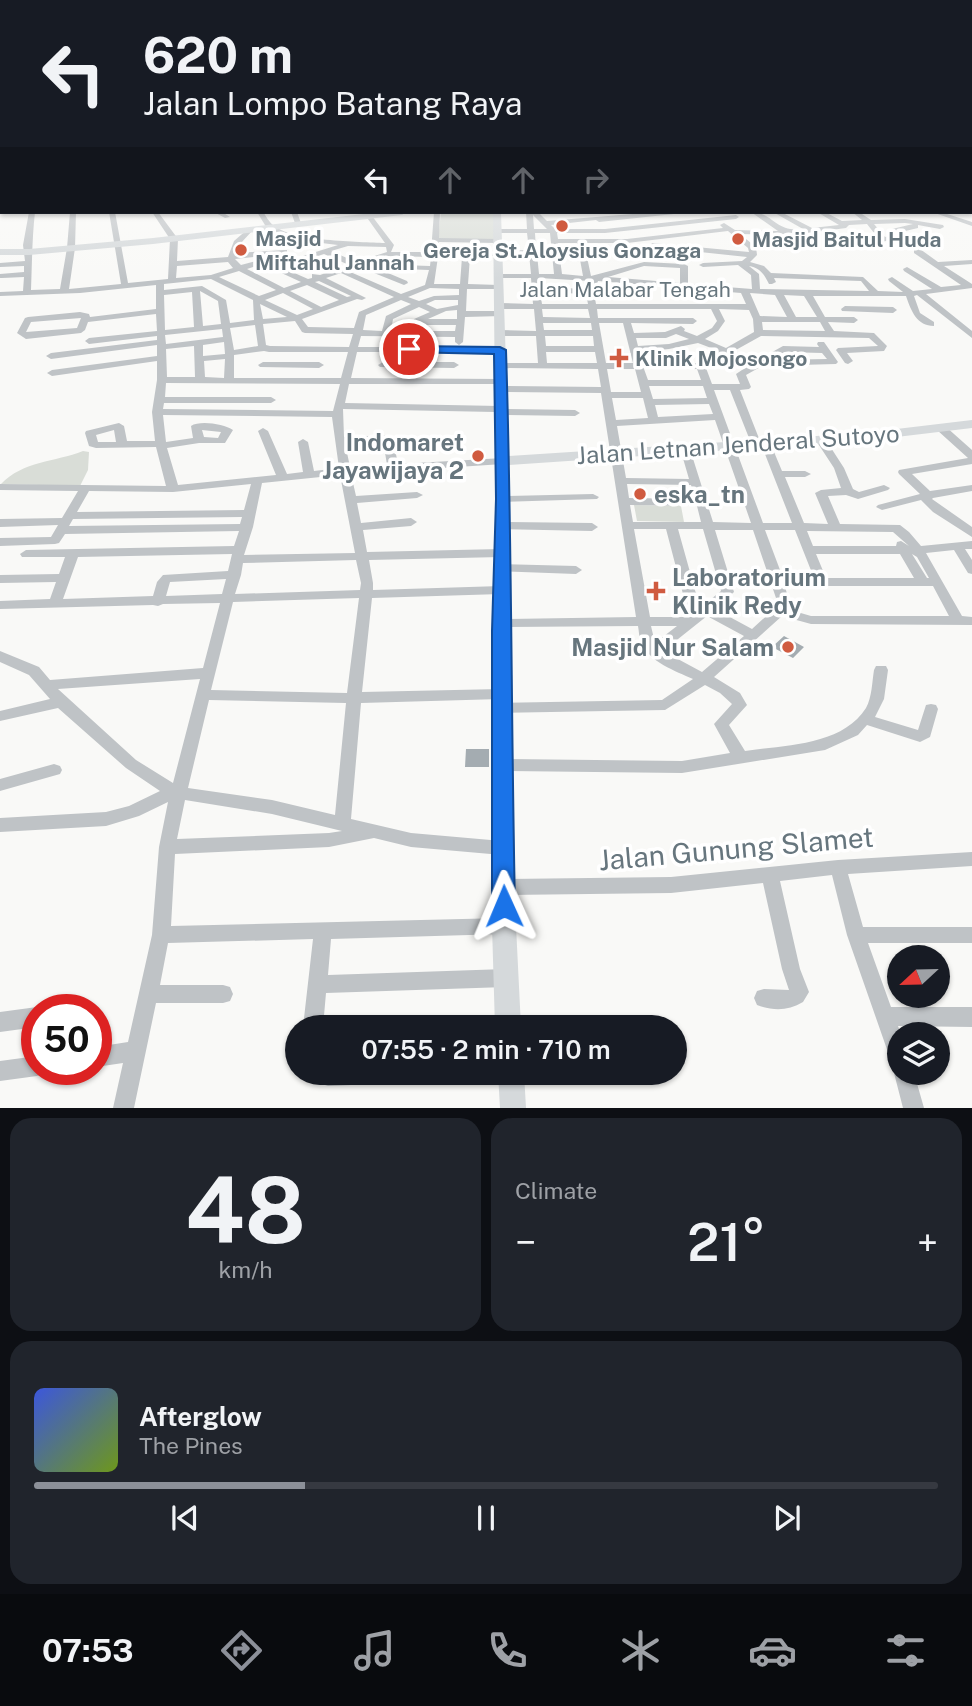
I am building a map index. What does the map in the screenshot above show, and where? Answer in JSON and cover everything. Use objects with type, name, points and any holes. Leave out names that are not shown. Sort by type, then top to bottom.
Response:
[{"type":"main road","points":[[0,252],[29,257],[71,248],[174,239],[367,214]]},
{"type":"main road","points":[[497,214],[503,461],[503,926],[508,1015]]},
{"type":"main road","name":"Jalan Letnan Jenderal Sutoyo","points":[[503,461],[820,439],[972,424]]},
{"type":"main road","points":[[512,1085],[513,1108]]},
{"type":"street","points":[[27,294],[27,244],[32,214]]},
{"type":"street","points":[[64,292],[73,214]]},
{"type":"street","points":[[112,214],[125,287]]},
{"type":"street","points":[[156,214],[174,239],[172,281]]},
{"type":"street","points":[[222,214],[227,216]]},
{"type":"street","points":[[261,214],[269,228],[292,237],[349,244],[390,244]]},
{"type":"street","points":[[295,214],[299,224]]},
{"type":"street","points":[[367,214],[390,244],[388,254]]},
{"type":"street","points":[[429,286],[434,268],[437,214]]},
{"type":"street","points":[[532,214],[530,231],[535,252],[536,306],[543,365]]},
{"type":"street","points":[[535,214],[553,231],[558,276]]},
{"type":"street","points":[[563,214],[570,220]]},
{"type":"street","points":[[617,214],[622,218]]},
{"type":"street","points":[[546,223],[654,214],[682,234]]},
{"type":"street","points":[[256,380],[263,365],[266,348],[256,303],[259,299],[388,254],[466,255],[530,231],[612,230],[668,225],[712,215],[734,214],[760,234]]},
{"type":"street","points":[[758,214],[792,233]]},
{"type":"street","points":[[780,214],[810,230]]},
{"type":"street","points":[[824,214],[843,224]]},
{"type":"street","points":[[858,214],[869,222],[883,239]]},
{"type":"street","points":[[712,215],[751,245],[753,255]]},
{"type":"street","points":[[595,217],[627,241]]},
{"type":"street","points":[[556,252],[580,241],[627,241],[733,231],[792,233],[843,224],[972,217]]},
{"type":"street","points":[[847,247],[902,235],[895,231],[924,221],[940,219]]},
{"type":"street","points":[[958,219],[972,224]]},
{"type":"street","points":[[250,230],[237,243],[232,258],[237,268],[326,308]]},
{"type":"street","points":[[600,231],[602,241]]},
{"type":"street","points":[[290,265],[280,241],[292,237]]},
{"type":"street","points":[[435,240],[556,252],[581,258],[614,241]]},
{"type":"street","points":[[580,241],[581,258],[591,279],[590,293],[623,481],[647,642],[654,651],[739,700],[740,705],[721,724],[739,755]]},
{"type":"street","points":[[197,302],[220,298],[258,278],[290,265],[348,248],[349,244]]},
{"type":"street","points":[[751,245],[765,244]]},
{"type":"street","points":[[638,246],[669,245],[753,255]]},
{"type":"street","points":[[701,248],[704,269],[756,264],[770,275],[776,293],[793,319]]},
{"type":"street","points":[[918,250],[944,271],[970,286]]},
{"type":"street","points":[[328,253],[404,283],[386,290]]},
{"type":"street","points":[[174,264],[279,254],[307,281],[346,300]]},
{"type":"street","points":[[962,254],[972,262]]},
{"type":"street","points":[[453,382],[462,315],[466,255]]},
{"type":"street","points":[[742,265],[753,255]]},
{"type":"street","points":[[0,265],[29,257]]},
{"type":"street","points":[[160,288],[172,281],[212,277],[263,261],[290,265],[379,305]]},
{"type":"street","points":[[936,264],[972,262]]},
{"type":"street","points":[[742,265],[755,274],[751,307],[757,319],[759,333]]},
{"type":"street","points":[[381,273],[401,267],[434,268]]},
{"type":"street","points":[[845,309],[869,309],[892,314],[895,306],[863,279],[856,268]]},
{"type":"street","points":[[591,279],[622,271],[683,270],[684,286]]},
{"type":"street","points":[[340,271],[436,312]]},
{"type":"street","points":[[938,289],[911,272],[944,271]]},
{"type":"street","points":[[2,276],[29,274]]},
{"type":"street","points":[[770,275],[863,279]]},
{"type":"street","points":[[386,333],[391,316],[438,297],[534,276],[776,293],[913,293],[970,286]]},
{"type":"street","points":[[212,277],[298,318],[303,330],[459,334]]},
{"type":"street","points":[[892,279],[972,335]]},
{"type":"street","points":[[666,307],[668,285]]},
{"type":"street","points":[[343,822],[366,593],[362,555],[340,440],[338,410],[363,312],[429,286],[463,292]]},
{"type":"street","points":[[0,294],[125,287],[203,289],[220,298]]},
{"type":"street","points":[[160,288],[162,380],[157,412],[161,445],[173,489]]},
{"type":"street","points":[[196,289],[199,330]]},
{"type":"street","points":[[535,291],[590,293]]},
{"type":"street","points":[[807,293],[831,334]]},
{"type":"street","points":[[757,319],[856,323],[833,293]]},
{"type":"street","points":[[858,293],[869,309]]},
{"type":"street","points":[[913,293],[916,314],[931,324]]},
{"type":"street","points":[[119,357],[160,346],[199,330],[298,318],[358,296]]},
{"type":"street","points":[[220,298],[226,327],[229,380]]},
{"type":"street","name":"Jalan Malabar Tengah","points":[[462,315],[536,306],[751,307]]},
{"type":"street","points":[[648,307],[658,336]]},
{"type":"street","points":[[689,307],[693,321]]},
{"type":"street","points":[[634,349],[676,348],[696,339],[720,325],[714,307]]},
{"type":"street","points":[[324,331],[326,308]]},
{"type":"street","points":[[416,322],[444,309],[462,315]]},
{"type":"street","points":[[86,320],[160,312]]},
{"type":"street","points":[[85,315],[86,320],[81,330],[26,336],[21,333],[27,320],[85,315]]},
{"type":"street","points":[[416,322],[462,315]]},
{"type":"street","points":[[53,333],[55,318]]},
{"type":"street","points":[[539,320],[693,321]]},
{"type":"street","points":[[625,320],[654,420]]},
{"type":"street","points":[[630,336],[658,336],[676,331],[693,321]]},
{"type":"street","points":[[414,333],[416,322]]},
{"type":"street","points":[[676,331],[760,364],[833,362],[815,333]]},
{"type":"street","points":[[500,333],[597,333]]},
{"type":"street","points":[[500,366],[701,366],[759,333],[871,335],[883,346],[881,349],[841,350],[848,361]]},
{"type":"street","points":[[51,356],[226,339]]},
{"type":"street","points":[[89,341],[160,346]]},
{"type":"street","points":[[198,342],[200,380]]},
{"type":"street","points":[[52,373],[160,346]]},
{"type":"street","points":[[200,359],[266,348],[500,350]]},
{"type":"street","points":[[314,380],[325,349]]},
{"type":"street","points":[[379,382],[386,349]]},
{"type":"street","points":[[542,349],[600,349]]},
{"type":"street","points":[[643,383],[734,388],[747,386],[741,374],[784,349],[824,350]]},
{"type":"street","points":[[784,349],[792,363]]},
{"type":"street","points":[[263,365],[320,365]]},
{"type":"street","points":[[383,365],[454,365]]},
{"type":"street","points":[[204,695],[656,707],[669,704],[702,680],[780,611],[782,598],[701,366]]},
{"type":"street","points":[[162,380],[453,382],[607,392],[648,399],[712,401]]},
{"type":"street","points":[[734,388],[760,443],[779,474],[822,583]]},
{"type":"street","points":[[158,400],[271,400]]},
{"type":"street","points":[[157,412],[338,410],[575,413]]},
{"type":"street","points":[[612,423],[717,417]]},
{"type":"street","points":[[122,446],[199,440],[221,441],[228,430],[196,424],[199,440]]},
{"type":"street","points":[[941,428],[972,458]]},
{"type":"street","points":[[262,431],[283,478]]},
{"type":"street","points":[[340,440],[388,438],[393,468]]},
{"type":"street","points":[[820,439],[855,496]]},
{"type":"street","points":[[303,442],[309,475]]},
{"type":"street","points":[[654,651],[725,596],[729,588],[685,448]]},
{"type":"street","points":[[928,495],[903,471],[972,458]]},
{"type":"street","points":[[0,487],[173,489],[345,471],[503,461]]},
{"type":"street","points":[[779,474],[805,474]]},
{"type":"street","points":[[123,1108],[160,935],[167,847],[176,793],[204,695],[257,481]]},
{"type":"street","points":[[623,481],[696,482]]},
{"type":"street","points":[[835,526],[821,493],[855,496],[884,488]]},
{"type":"street","points":[[0,542],[54,541],[85,489]]},
{"type":"street","points":[[882,507],[928,495],[967,489],[972,498]]},
{"type":"street","points":[[350,500],[417,495]]},
{"type":"street","points":[[928,495],[926,500],[933,508],[956,519],[972,533]]},
{"type":"street","points":[[503,499],[593,497]]},
{"type":"street","points":[[626,501],[702,503]]},
{"type":"street","points":[[0,523],[249,520]]},
{"type":"street","points":[[356,527],[411,522]]},
{"type":"street","points":[[628,525],[891,527],[911,550],[929,582],[957,620]]},
{"type":"street","points":[[671,525],[698,616]]},
{"type":"street","points":[[503,526],[592,527]]},
{"type":"street","points":[[808,550],[911,550],[965,546],[972,570]]},
{"type":"street","points":[[55,604],[73,553]]},
{"type":"street","points":[[26,554],[73,553],[238,561],[362,555],[501,560],[576,570]]},
{"type":"street","points":[[158,602],[163,582],[167,578],[238,561]]},
{"type":"street","points":[[0,579],[63,578]]},
{"type":"street","points":[[778,582],[929,582]]},
{"type":"street","points":[[0,605],[501,590]]},
{"type":"street","points":[[780,611],[811,620],[972,621]]},
{"type":"street","points":[[502,623],[645,622],[698,616],[753,635]]},
{"type":"street","points":[[0,656],[34,671],[61,702],[131,764],[176,793],[272,807],[411,839],[502,848]]},
{"type":"street","points":[[503,765],[665,767],[825,744],[853,731],[865,719],[877,699],[881,670]]},
{"type":"street","points":[[46,685],[209,673]]},
{"type":"street","points":[[0,716],[61,702]]},
{"type":"street","points":[[865,719],[920,736],[925,733],[931,709]]},
{"type":"street","points":[[0,785],[54,770]]},
{"type":"street","points":[[0,825],[106,819],[176,793]]},
{"type":"street","points":[[167,847],[329,840],[372,832]]},
{"type":"street","name":"Jalan Gunung Slamet","points":[[504,887],[671,885],[838,867],[972,859]]},
{"type":"street","points":[[838,867],[856,935],[888,1022]]},
{"type":"street","points":[[764,998],[790,1000],[799,992],[791,969],[770,876]]},
{"type":"street","points":[[160,935],[503,926]]},
{"type":"street","points":[[314,1015],[323,930]]},
{"type":"street","points":[[856,935],[972,936]]},
{"type":"street","points":[[318,984],[506,978]]},
{"type":"street","points":[[148,994],[223,994]]},
{"type":"street","points":[[886,1016],[972,1017]]},
{"type":"street","points":[[0,1023],[21,1020]]},
{"type":"street","points":[[112,1055],[135,1051]]},
{"type":"street","points":[[0,1071],[21,1068]]},
{"type":"street","points":[[907,1085],[914,1108]]},
{"type":"shaded area","points":[[441,214],[495,214],[495,240],[438,240]]},
{"type":"shaded area","points":[[83,451],[89,452],[88,470],[80,486],[1,484],[29,466]]},
{"type":"shaded area","points":[[634,505],[681,506],[684,522],[637,521]]},
{"type":"building","name":"Masjid Nur Salam","points":[[784,636],[804,647],[793,658],[772,647]]},
{"type":"building","points":[[466,749],[489,749],[489,767],[465,767]]},
{"type":"place","name":"Gereja St.Aloysius Gonzaga","points":[[562,226]]},
{"type":"place","name":"Masjid Baitul Huda","points":[[738,239]]},
{"type":"place","name":"Masjid Miftahul Jannah","points":[[241,250]]},
{"type":"place","name":"Klinik Mojosongo","points":[[619,358]]},
{"type":"place","name":"Indomaret Jayawijaya 2","points":[[478,456]]},
{"type":"place","name":"eska_tn","points":[[640,494]]},
{"type":"place","name":"Laboratorium Klinik Redy","points":[[656,591]]},
{"type":"place","name":"Masjid Nur Salam","points":[[788,647]]},
{"type":"route","points":[[409,349],[500,350],[499,409],[503,461],[500,631],[504,906]]}]
